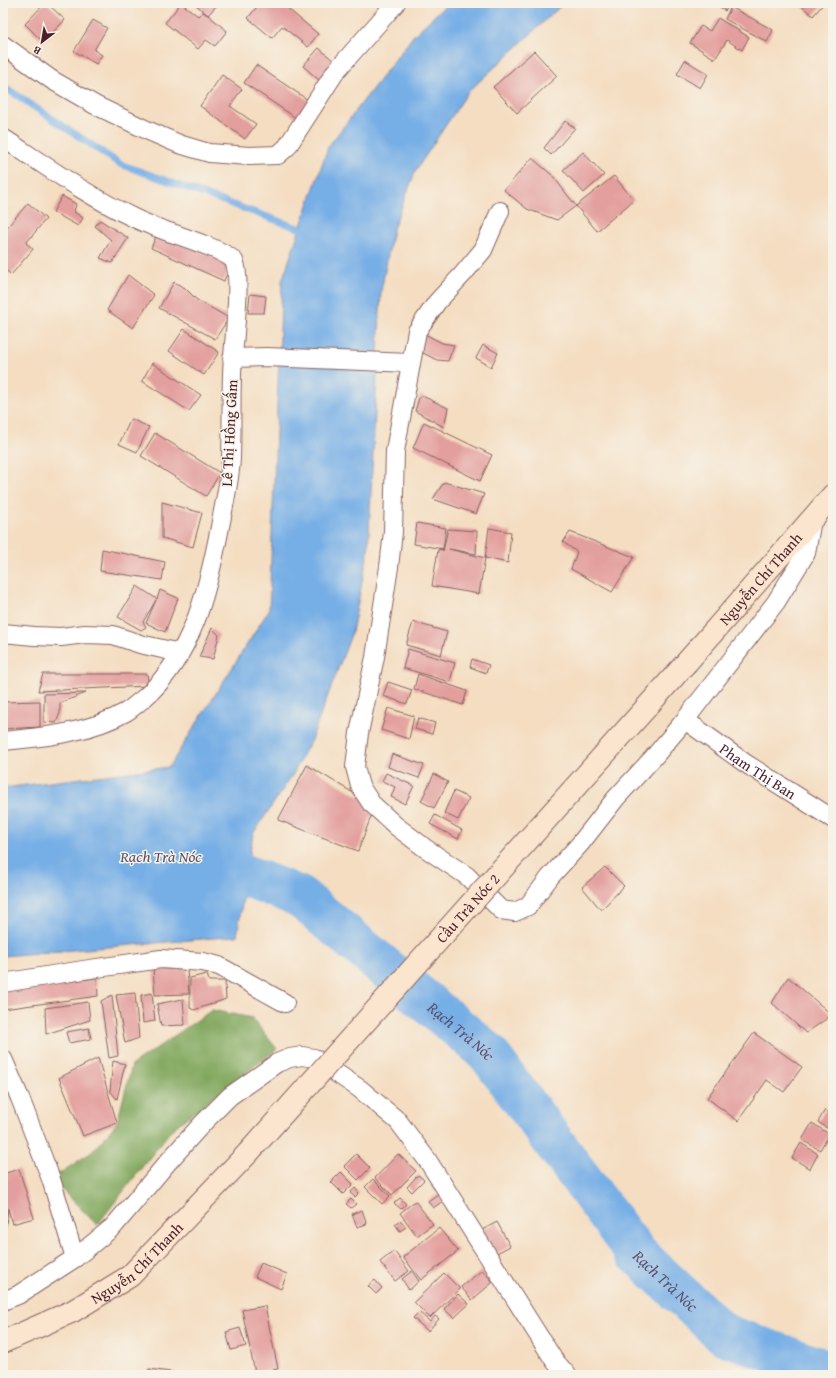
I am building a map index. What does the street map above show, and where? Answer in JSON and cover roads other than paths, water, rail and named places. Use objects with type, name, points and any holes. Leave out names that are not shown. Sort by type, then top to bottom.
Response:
[{"type":"main road","name":"Nguyễn Chí Thanh","points":[[687,662],[833,495]]},
{"type":"main road","name":"Cầu Trà Nóc 2","points":[[248,1153],[687,662]]},
{"type":"main road","name":"Nguyễn Chí Thanh","points":[[3,1342],[73,1311],[130,1276],[248,1153]]},
{"type":"street","points":[[3,45],[52,80],[95,105],[179,144],[210,153],[249,156],[278,155],[287,147],[336,71],[396,3]]},
{"type":"street","name":"Lê Thị Hồng Gấm","points":[[3,138],[67,181],[134,218],[202,244],[227,256],[234,262],[238,287],[232,358],[231,458],[228,484],[213,563],[202,603],[191,632],[180,654],[175,663],[154,690],[127,712],[100,724],[50,736],[3,741]]},
{"type":"street","points":[[500,211],[483,250],[437,302],[417,331],[395,451],[393,532],[389,568],[375,657],[359,733],[355,767],[360,786],[371,802],[396,826],[425,848],[467,876],[501,910],[515,912],[528,906],[550,877],[580,844],[616,798],[653,758],[685,720],[776,602],[806,554],[812,520]]},
{"type":"street","points":[[232,358],[267,357],[410,364]]},
{"type":"street","points":[[3,633],[61,637],[84,634],[113,635],[140,644],[180,654]]},
{"type":"street","name":"Phạm Thị Ban","points":[[685,720],[745,763],[833,819]]},
{"type":"street","points":[[3,982],[162,960],[197,961],[219,966],[285,1003]]},
{"type":"street","points":[[3,1301],[18,1295],[75,1258],[113,1228],[168,1162],[202,1124],[230,1096],[277,1063],[290,1058],[302,1056],[314,1058],[360,1089],[398,1121],[428,1161],[554,1360],[567,1375]]},
{"type":"street","points":[[3,1059],[20,1098],[51,1179],[75,1258]]},
{"type":"water","points":[[448,3],[564,3],[468,92],[416,170],[393,229],[381,291],[368,553],[352,632],[311,740],[293,774],[253,834],[237,936],[3,956],[3,788],[169,767],[269,610],[282,281],[328,147],[414,35]]},
{"type":"waterway","points":[[3,86],[120,164],[309,232]]},
{"type":"waterway","name":"Rạch Trà Nóc","points":[[192,854],[300,897],[487,1052],[636,1253],[723,1334],[833,1373]]}]
